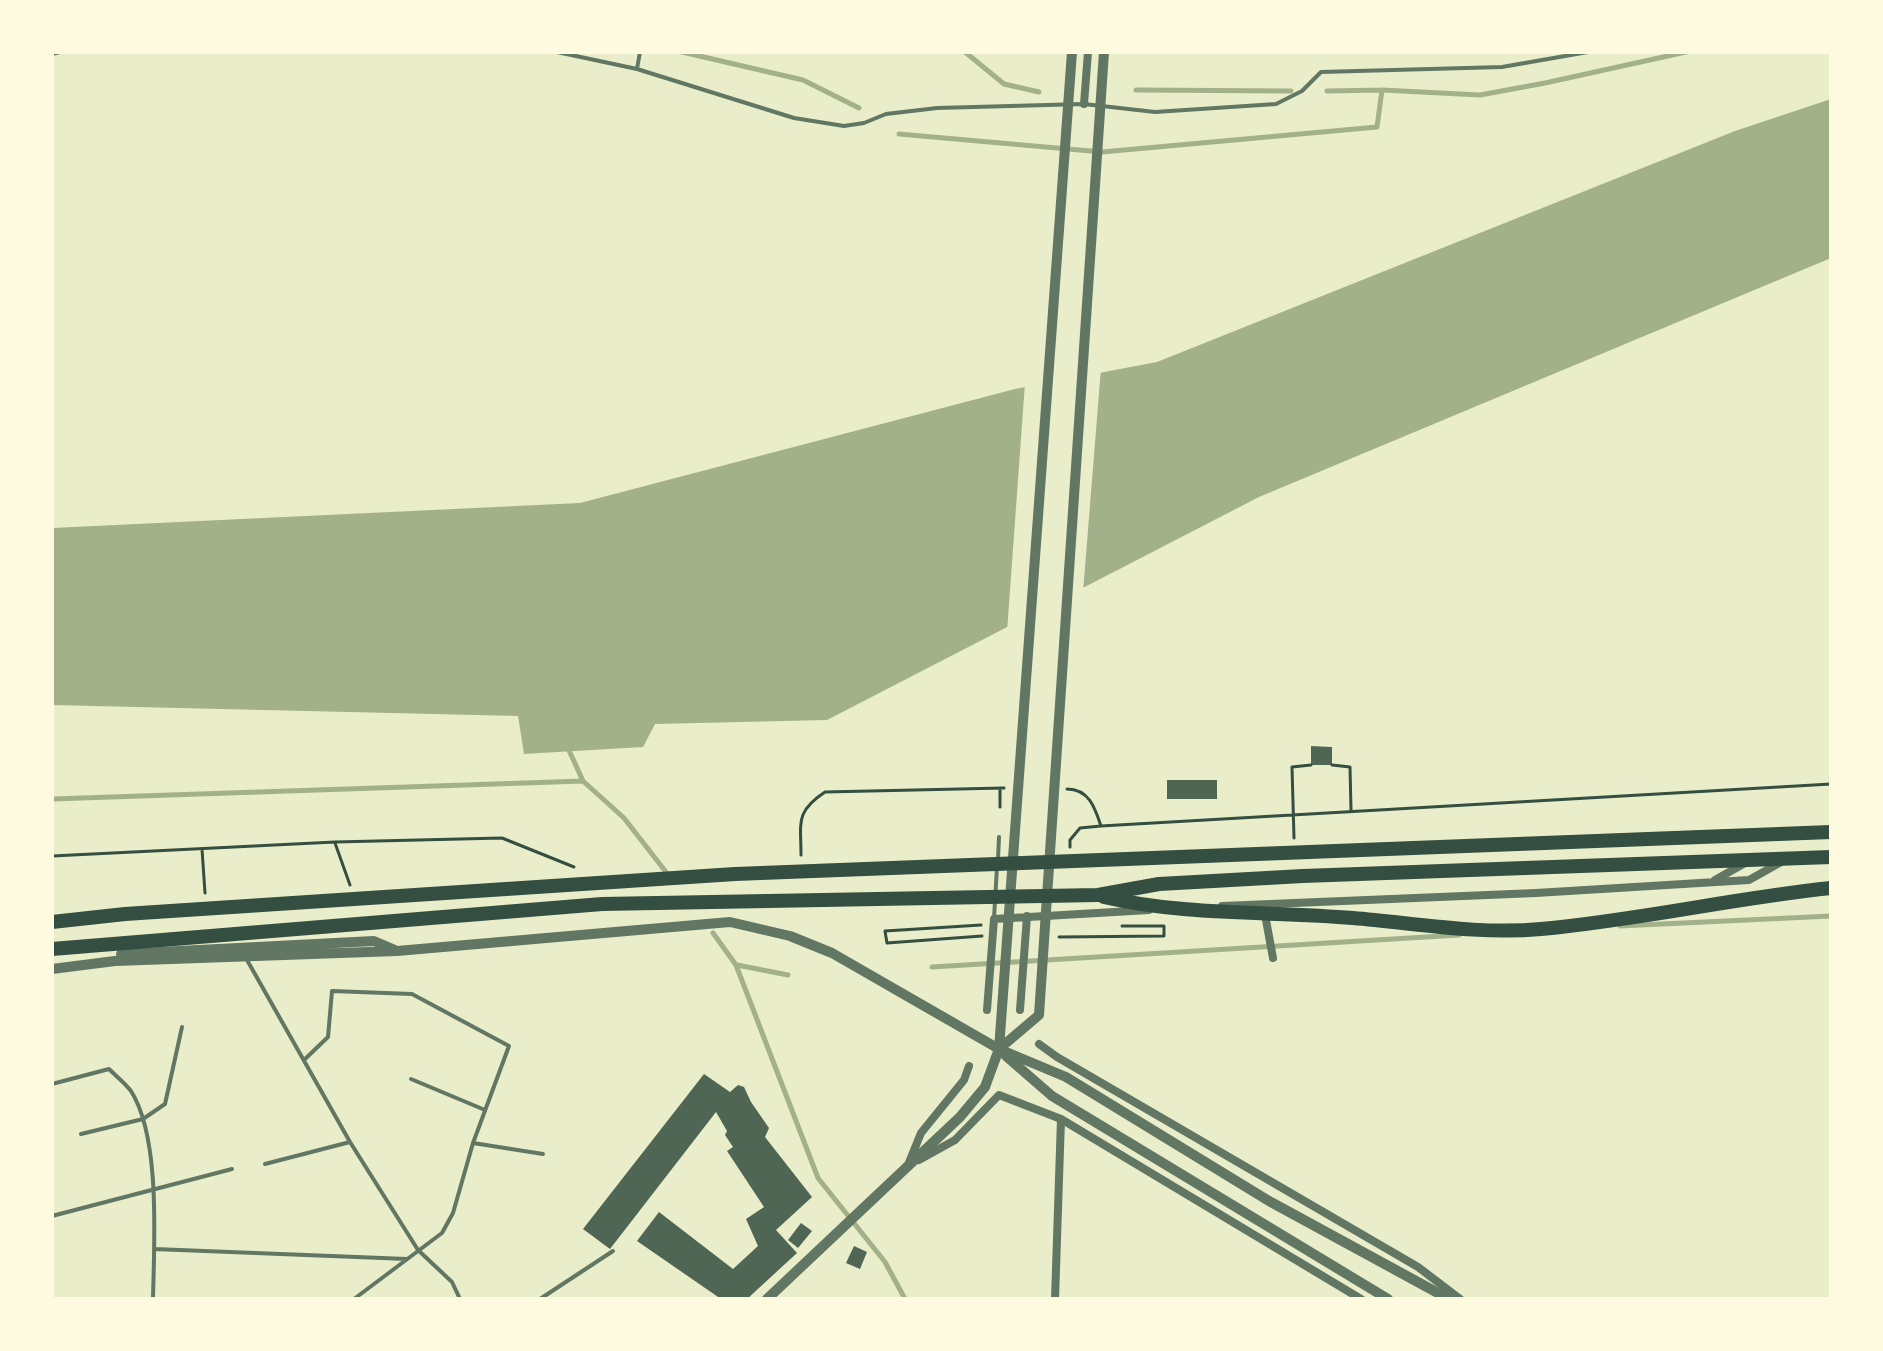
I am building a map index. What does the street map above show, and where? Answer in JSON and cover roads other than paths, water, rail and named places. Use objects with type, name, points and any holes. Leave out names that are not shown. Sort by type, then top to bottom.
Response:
[{"type":"highway","points":[[52,922],[125,914],[735,874],[1831,832]]},
{"type":"highway","points":[[52,949],[602,904],[1098,895],[1159,884],[1831,854]]},
{"type":"highway","points":[[1098,895],[1144,907],[1353,918],[1441,927],[1537,930],[1633,919],[1831,888]]},
{"type":"street","points":[[767,1299],[960,1117],[985,1087],[999,1049],[1072,52]]},
{"type":"street","points":[[1084,104],[1088,52]]},
{"type":"street","points":[[999,1049],[1039,1015],[1104,52]]},
{"type":"street","points":[[987,1010],[992,976],[990,921],[1027,916],[1320,900],[1536,893],[1749,880],[1799,853]]},
{"type":"street","points":[[1710,882],[1761,854],[1831,854]]},
{"type":"street","points":[[1209,907],[1266,920],[1320,900]]},
{"type":"street","points":[[1020,1010],[1027,916]]},
{"type":"street","points":[[1266,920],[1273,958]]},
{"type":"street","points":[[52,969],[115,961],[374,941],[397,951],[730,922],[790,936],[832,953],[999,1049],[1066,1077],[1269,1201],[1449,1299]]},
{"type":"street","points":[[52,962],[245,951]]},
{"type":"street","points":[[1039,1044],[1418,1267],[1460,1299]]},
{"type":"street","points":[[999,1049],[1052,1096],[1388,1299]]},
{"type":"street","points":[[908,1166],[921,1133],[964,1080],[969,1066]]},
{"type":"street","points":[[908,1166],[955,1140],[999,1095],[1061,1119],[1361,1299]]},
{"type":"street","points":[[1055,1299],[1061,1119]]},
{"type":"lane","points":[[52,54],[60,52]]},
{"type":"lane","points":[[557,52],[637,69],[794,118],[844,126],[864,123],[886,114],[937,108],[1084,104],[1155,112],[1276,104],[1302,91],[1321,72],[1502,67],[1588,52]]},
{"type":"lane","points":[[637,69],[640,52]]},
{"type":"lane","points":[[990,921],[999,837]]},
{"type":"lane","points":[[245,951],[350,1142],[418,1250],[452,1282],[460,1299]]},
{"type":"lane","points":[[304,1060],[328,1037],[332,991],[412,994],[509,1046],[473,1143],[453,1213],[442,1233],[354,1299]]},
{"type":"lane","points":[[81,1134],[143,1119],[165,1104],[182,1027]]},
{"type":"lane","points":[[52,1084],[109,1069],[130,1090],[143,1119],[154,1190],[153,1299]]},
{"type":"lane","points":[[411,1079],[485,1110]]},
{"type":"lane","points":[[265,1164],[350,1142]]},
{"type":"lane","points":[[473,1143],[543,1154]]},
{"type":"lane","points":[[52,1216],[232,1169]]},
{"type":"lane","points":[[154,1249],[407,1259]]},
{"type":"lane","points":[[540,1299],[613,1251]]},
{"type":"waterway","points":[[682,52],[803,80],[859,108]]},
{"type":"waterway","points":[[965,52],[1004,84],[1039,92]]},
{"type":"waterway","points":[[899,134],[1102,152],[1377,127],[1382,90],[1480,95],[1686,52]]},
{"type":"waterway","points":[[1136,90],[1291,91]]},
{"type":"waterway","points":[[1327,91],[1382,90]]},
{"type":"waterway","points":[[567,746],[583,781]]},
{"type":"waterway","points":[[52,799],[583,781],[624,818],[666,872]]},
{"type":"waterway","points":[[1620,926],[1831,916]]},
{"type":"waterway","points":[[713,933],[736,965],[818,1178],[885,1262],[905,1299]]},
{"type":"waterway","points":[[932,967],[1459,935]]},
{"type":"waterway","points":[[737,965],[788,975]]}]
